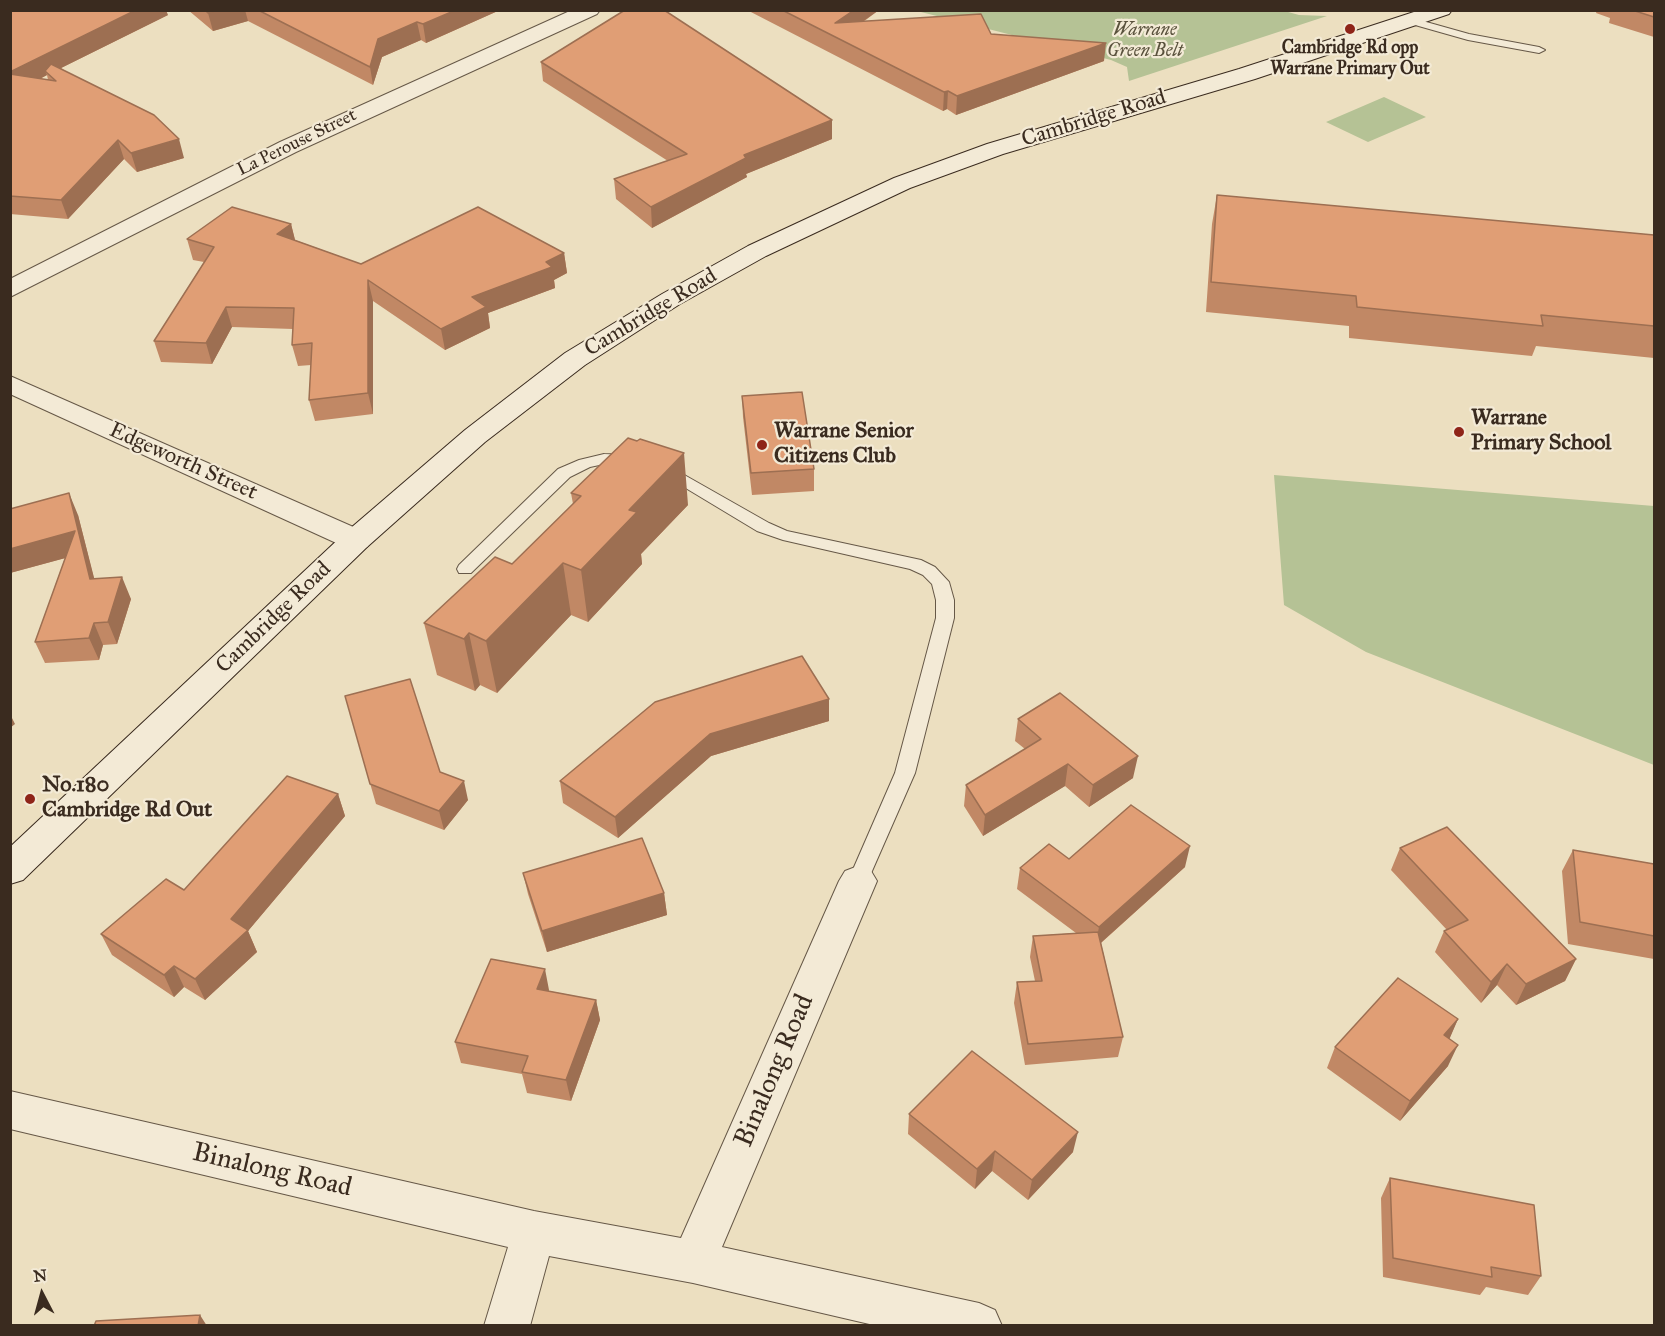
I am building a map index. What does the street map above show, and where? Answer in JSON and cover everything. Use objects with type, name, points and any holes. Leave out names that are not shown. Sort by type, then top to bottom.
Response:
[{"type":"street","name":"La Perouse Street","points":[[10,289],[288,147],[590,10]]},
{"type":"street","name":"Cambridge Road","points":[[10,870],[356,540],[482,430],[574,359],[681,294],[834,213],[902,183],[995,149],[1442,10]]},
{"type":"street","name":"Edgeworth Street","points":[[10,384],[356,540]]},
{"type":"street","name":"Binalong Road","points":[[693,1262],[858,881]]},
{"type":"street","name":"Binalong Road","points":[[10,1110],[534,1232],[693,1262],[979,1326]]},
{"type":"street","points":[[507,1326],[534,1232]]},
{"type":"lane","points":[[1412,21],[1468,37],[1539,50]]},
{"type":"lane","points":[[465,568],[564,473],[585,463],[604,459],[648,463],[763,527],[783,535],[915,564],[929,571],[940,582],[945,600],[945,618],[905,773],[858,881]]},
{"type":"green space","name":"Warrane Green Belt","points":[[1281,10],[1299,15],[1327,16],[1129,81],[1127,67],[1111,60],[917,11]]},
{"type":"green space","points":[[1384,97],[1426,117],[1368,142],[1326,122]]},
{"type":"green space","points":[[1274,475],[1654,506],[1654,765],[1366,652],[1284,605]]},
{"type":"building","points":[[10,10],[136,10],[10,72]]},
{"type":"building","points":[[258,10],[456,10],[423,24],[417,22],[378,39],[370,67]]},
{"type":"building","points":[[625,10],[664,10],[832,120],[744,155],[746,158],[651,207],[614,179],[687,154],[541,62]]},
{"type":"building","points":[[782,10],[854,10],[835,23],[981,14],[991,34],[1106,43],[957,96],[948,91],[944,92]]},
{"type":"building","points":[[1632,10],[1654,10],[1654,17]]},
{"type":"building","points":[[51,64],[154,115],[179,139],[131,153],[118,140],[61,200],[10,196],[10,74],[56,81],[45,71]]},
{"type":"building","points":[[1217,195],[1654,235],[1654,326],[1541,315],[1543,326],[1357,307],[1356,296],[1211,282]]},
{"type":"building","points":[[232,207],[291,224],[277,234],[361,264],[478,207],[564,253],[546,262],[552,267],[472,297],[486,307],[441,329],[368,280],[368,393],[309,400],[312,343],[292,345],[294,308],[226,307],[206,343],[154,341],[214,247],[187,239]]},
{"type":"building","points":[[802,392],[814,469],[751,473],[742,396]]},
{"type":"building","points":[[628,438],[637,441],[640,439],[684,453],[629,510],[637,512],[581,570],[563,563],[486,641],[469,633],[464,639],[424,623],[495,557],[512,564],[581,496],[571,493]]},
{"type":"building","points":[[69,493],[90,579],[122,577],[108,622],[94,623],[89,638],[35,642],[75,531],[10,549],[10,509]]},
{"type":"building","points":[[802,656],[829,699],[710,734],[615,817],[560,781],[655,702]]},
{"type":"building","points":[[410,679],[440,772],[464,781],[439,811],[370,784],[345,696]]},
{"type":"building","points":[[1060,693],[1138,756],[1093,785],[1068,764],[985,815],[966,785],[1041,739],[1018,719]]},
{"type":"building","points":[[287,776],[338,794],[231,919],[248,930],[195,979],[174,966],[164,975],[101,934],[166,879],[184,890]]},
{"type":"building","points":[[1131,805],[1190,846],[1099,927],[1020,868],[1049,844],[1069,859]]},
{"type":"building","points":[[1447,827],[1576,959],[1526,984],[1507,964],[1491,982],[1444,931],[1468,920],[1400,848]]},
{"type":"building","points":[[642,838],[664,893],[542,931],[523,873]]},
{"type":"building","points":[[1573,850],[1654,864],[1654,936],[1580,922]]},
{"type":"building","points":[[1098,932],[1123,1037],[1028,1044],[1017,982],[1042,981],[1033,936]]},
{"type":"building","points":[[491,959],[545,969],[537,989],[596,1000],[566,1080],[522,1072],[528,1056],[455,1042]]},
{"type":"building","points":[[1398,978],[1458,1019],[1444,1035],[1458,1045],[1410,1101],[1335,1047]]},
{"type":"building","points":[[972,1051],[1078,1132],[1032,1180],[995,1151],[977,1169],[909,1114]]},
{"type":"building","points":[[1390,1178],[1534,1205],[1541,1276],[1491,1267],[1492,1277],[1393,1258]]},
{"type":"building","points":[[200,1315],[198,1326],[94,1326],[96,1321]]},
{"type":"place","name":"Cambridge Rd opp Warrane Primary Out","points":[[1350,29]]},
{"type":"place","name":"Warrane Primary School","points":[[1459,432]]},
{"type":"place","name":"Warrane Senior Citizens Club","points":[[762,445]]},
{"type":"place","name":"No.180 Cambridge Rd Out","points":[[30,799]]}]
